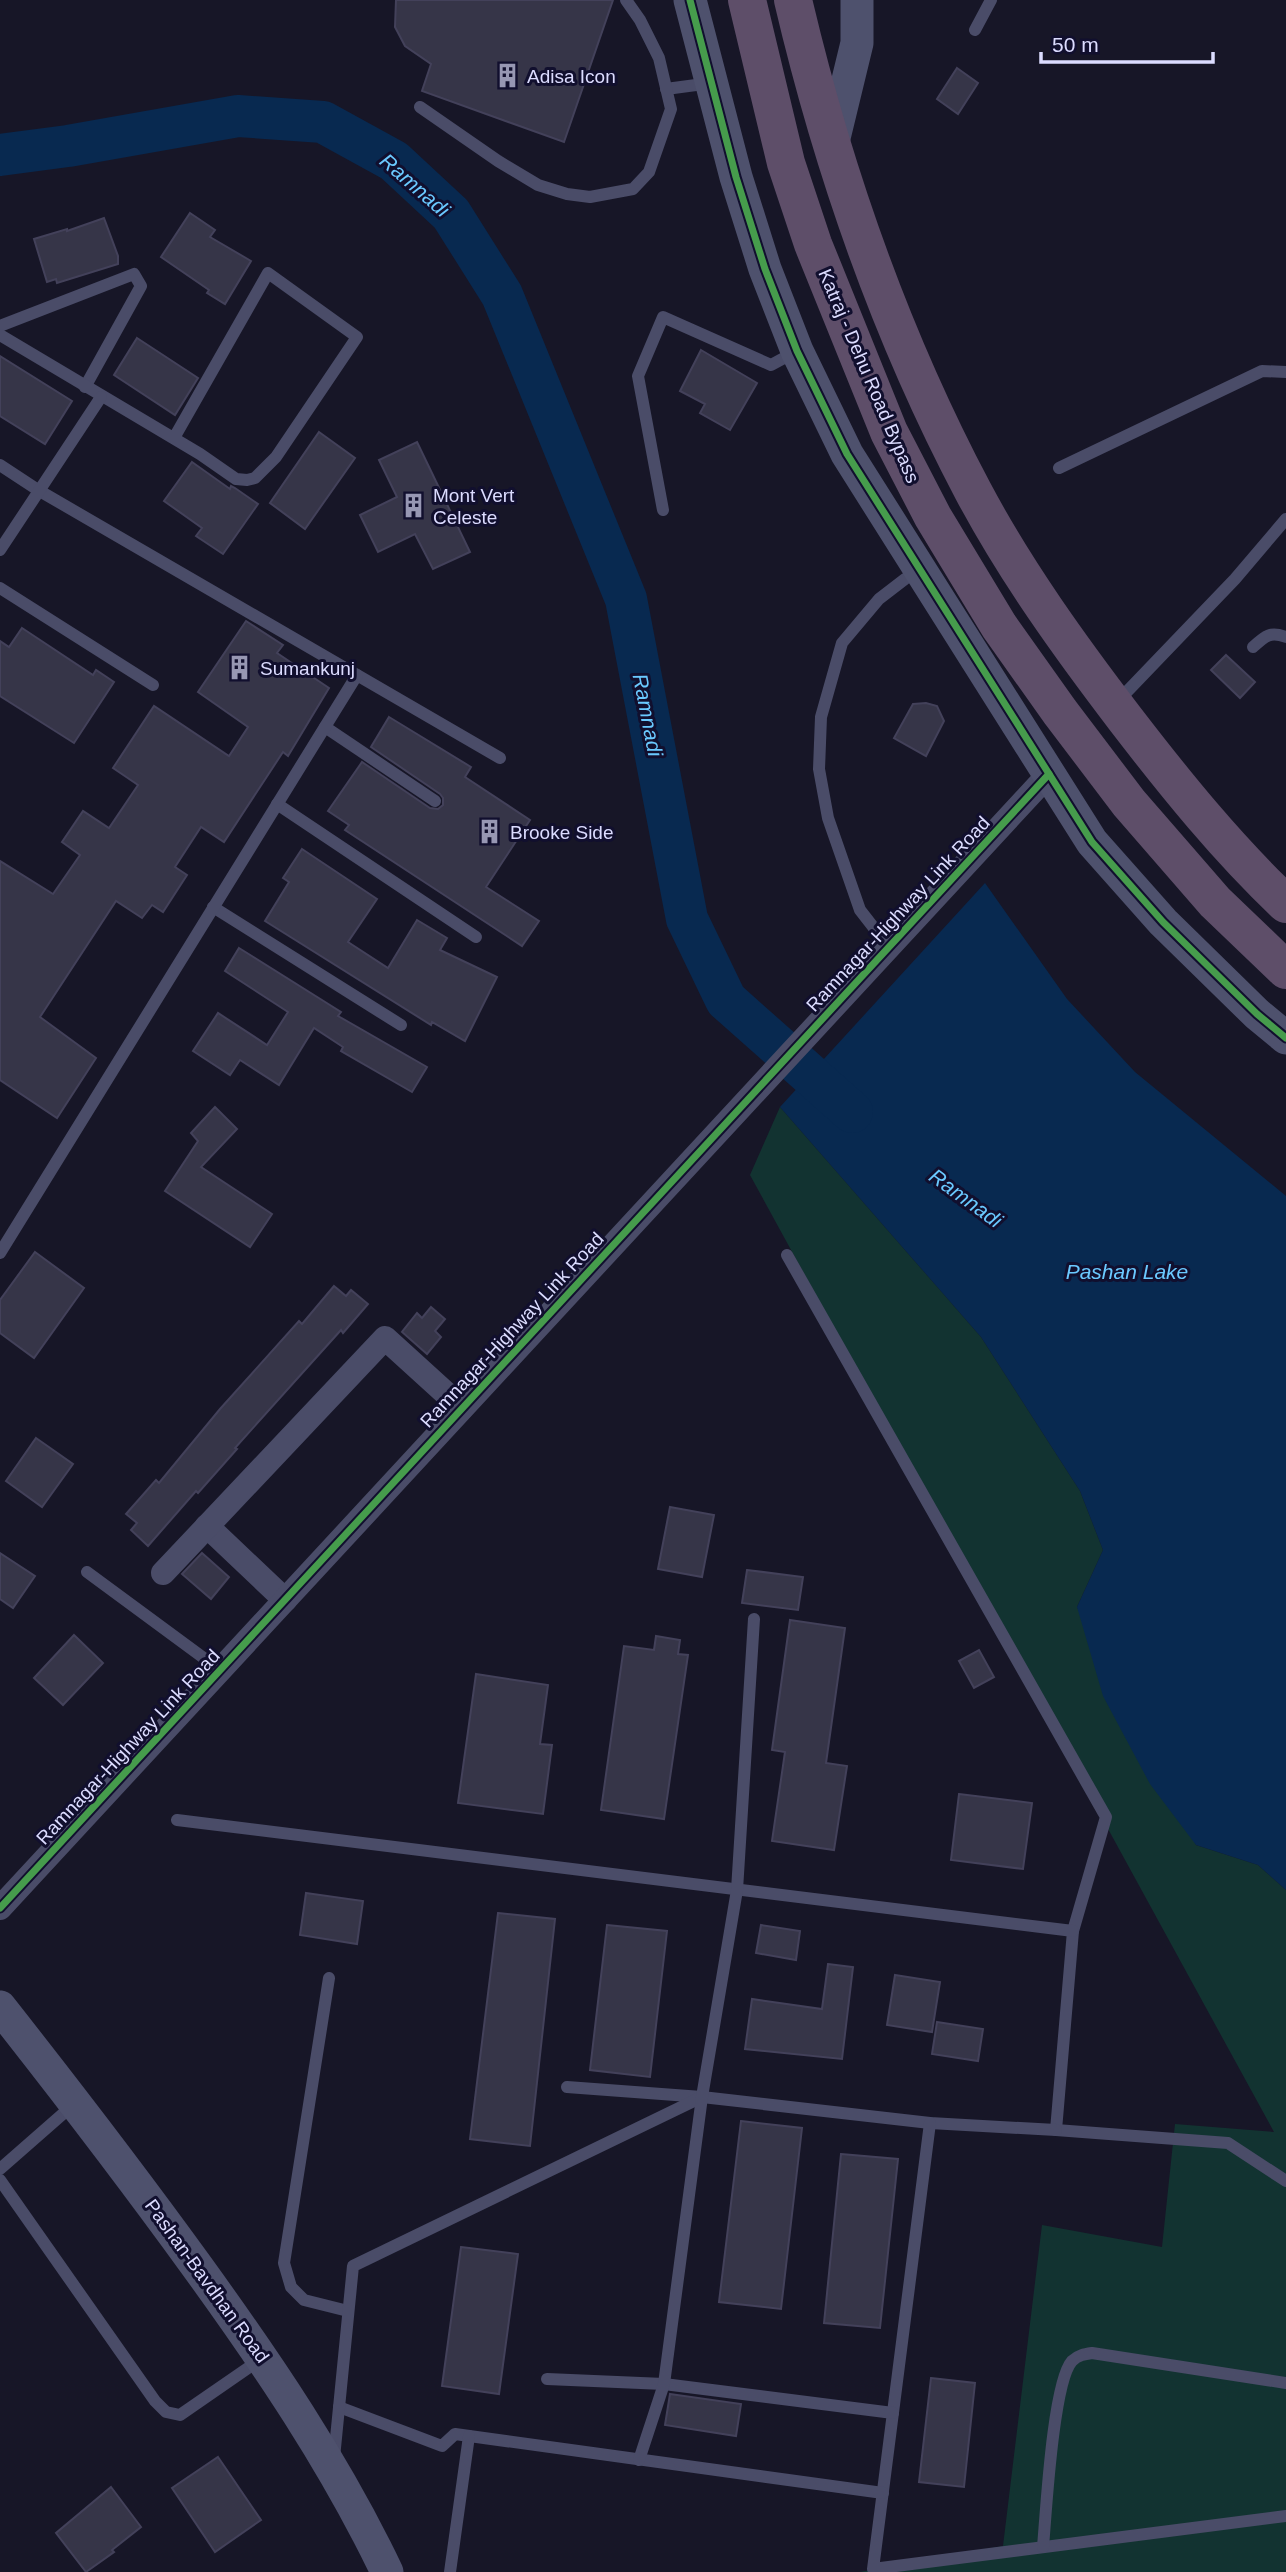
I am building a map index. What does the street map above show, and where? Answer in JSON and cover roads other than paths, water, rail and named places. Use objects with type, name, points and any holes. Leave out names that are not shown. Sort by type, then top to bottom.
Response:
[{"type":"highway","name":"Katraj - Dehu Road Bypass","points":[[747,0],[786,163],[813,244],[889,432],[933,517],[999,625],[1129,803],[1214,902],[1286,971]]},
{"type":"highway","points":[[793,0],[832,146],[858,226],[893,318],[933,411],[969,482],[1039,599],[1166,773],[1249,869],[1286,904]]},
{"type":"street","points":[[690,0],[736,177],[765,269],[797,351],[847,454],[1091,842],[1163,922],[1257,1014],[1286,1038]]},
{"type":"street","points":[[832,146],[857,43],[858,0]]},
{"type":"street","name":"Ramnagar-Highway Link Road","points":[[0,1908],[1049,775]]},
{"type":"street","points":[[163,1573],[385,1338],[462,1408]]},
{"type":"street","points":[[207,1526],[285,1600]]},
{"type":"street","name":"Pashan-Bavdhan Road","points":[[0,2007],[76,2103],[263,2358],[359,2513],[387,2572]]},
{"type":"lane","points":[[420,107],[538,185],[567,194],[590,197],[633,189],[649,172],[671,109],[659,58],[640,20],[626,0]]},
{"type":"lane","points":[[975,30],[991,0]]},
{"type":"lane","points":[[666,89],[711,83]]},
{"type":"lane","points":[[0,335],[174,438],[236,479],[255,478],[276,457],[357,337],[268,273],[174,438]]},
{"type":"lane","points":[[0,326],[134,274],[141,286],[85,387]]},
{"type":"lane","points":[[663,510],[638,376],[663,317],[771,365],[797,351]]},
{"type":"lane","points":[[1059,468],[1262,371],[1286,372]]},
{"type":"lane","points":[[0,550],[101,397]]},
{"type":"lane","points":[[0,465],[38,491],[500,758]]},
{"type":"lane","points":[[1115,705],[1236,579],[1286,519]]},
{"type":"lane","points":[[888,946],[860,910],[828,818],[819,769],[821,717],[842,643],[879,600],[905,579]]},
{"type":"lane","points":[[0,588],[153,685]]},
{"type":"lane","points":[[1253,647],[1264,636],[1274,633],[1286,637]]},
{"type":"lane","points":[[0,1253],[357,675]]},
{"type":"lane","points":[[325,727],[435,801]]},
{"type":"lane","points":[[277,804],[476,937]]},
{"type":"lane","points":[[214,907],[401,1025]]},
{"type":"lane","points":[[787,1255],[1106,1817],[1073,1931],[1056,2130]]},
{"type":"lane","points":[[87,1572],[220,1670]]},
{"type":"lane","points":[[639,2460],[664,2384],[702,2097],[737,1890],[754,1619]]},
{"type":"lane","points":[[177,1820],[1073,1931]]},
{"type":"lane","points":[[328,1978],[284,2263],[291,2287],[304,2300],[348,2311]]},
{"type":"lane","points":[[567,2087],[702,2097],[930,2123],[1228,2143],[1286,2181]]},
{"type":"lane","points":[[332,2470],[353,2266],[702,2097]]},
{"type":"lane","points":[[0,2169],[76,2103]]},
{"type":"lane","points":[[930,2123],[873,2569],[1286,2516]]},
{"type":"lane","points":[[0,2180],[155,2401],[166,2412],[180,2416],[263,2358]]},
{"type":"lane","points":[[1043,2547],[1058,2401],[1064,2376],[1072,2361],[1081,2355],[1092,2353],[1286,2383]]},
{"type":"lane","points":[[547,2379],[664,2384],[893,2413]]},
{"type":"lane","points":[[339,2407],[442,2446],[455,2434],[883,2493]]},
{"type":"lane","points":[[450,2572],[469,2436]]},
{"type":"water","name":"Pashan Lake","points":[[985,883],[1067,999],[1135,1072],[1286,1196],[1286,1890],[1258,1865],[1196,1845],[1150,1784],[1103,1696],[1077,1607],[1103,1550],[1080,1491],[981,1337],[780,1107]]},
{"type":"waterway","name":"Ramnadi","points":[[0,155],[68,146],[238,116],[323,122],[394,161],[451,214],[502,295],[626,599],[687,919],[726,1000],[852,1112]]},
{"type":"place","name":"Adisa Icon","points":[[507,76]]},
{"type":"place","name":"Mont Vert Celeste","points":[[413,506]]},
{"type":"place","name":"Sumankunj","points":[[240,668]]},
{"type":"place","name":"Brooke Side","points":[[490,832]]}]
